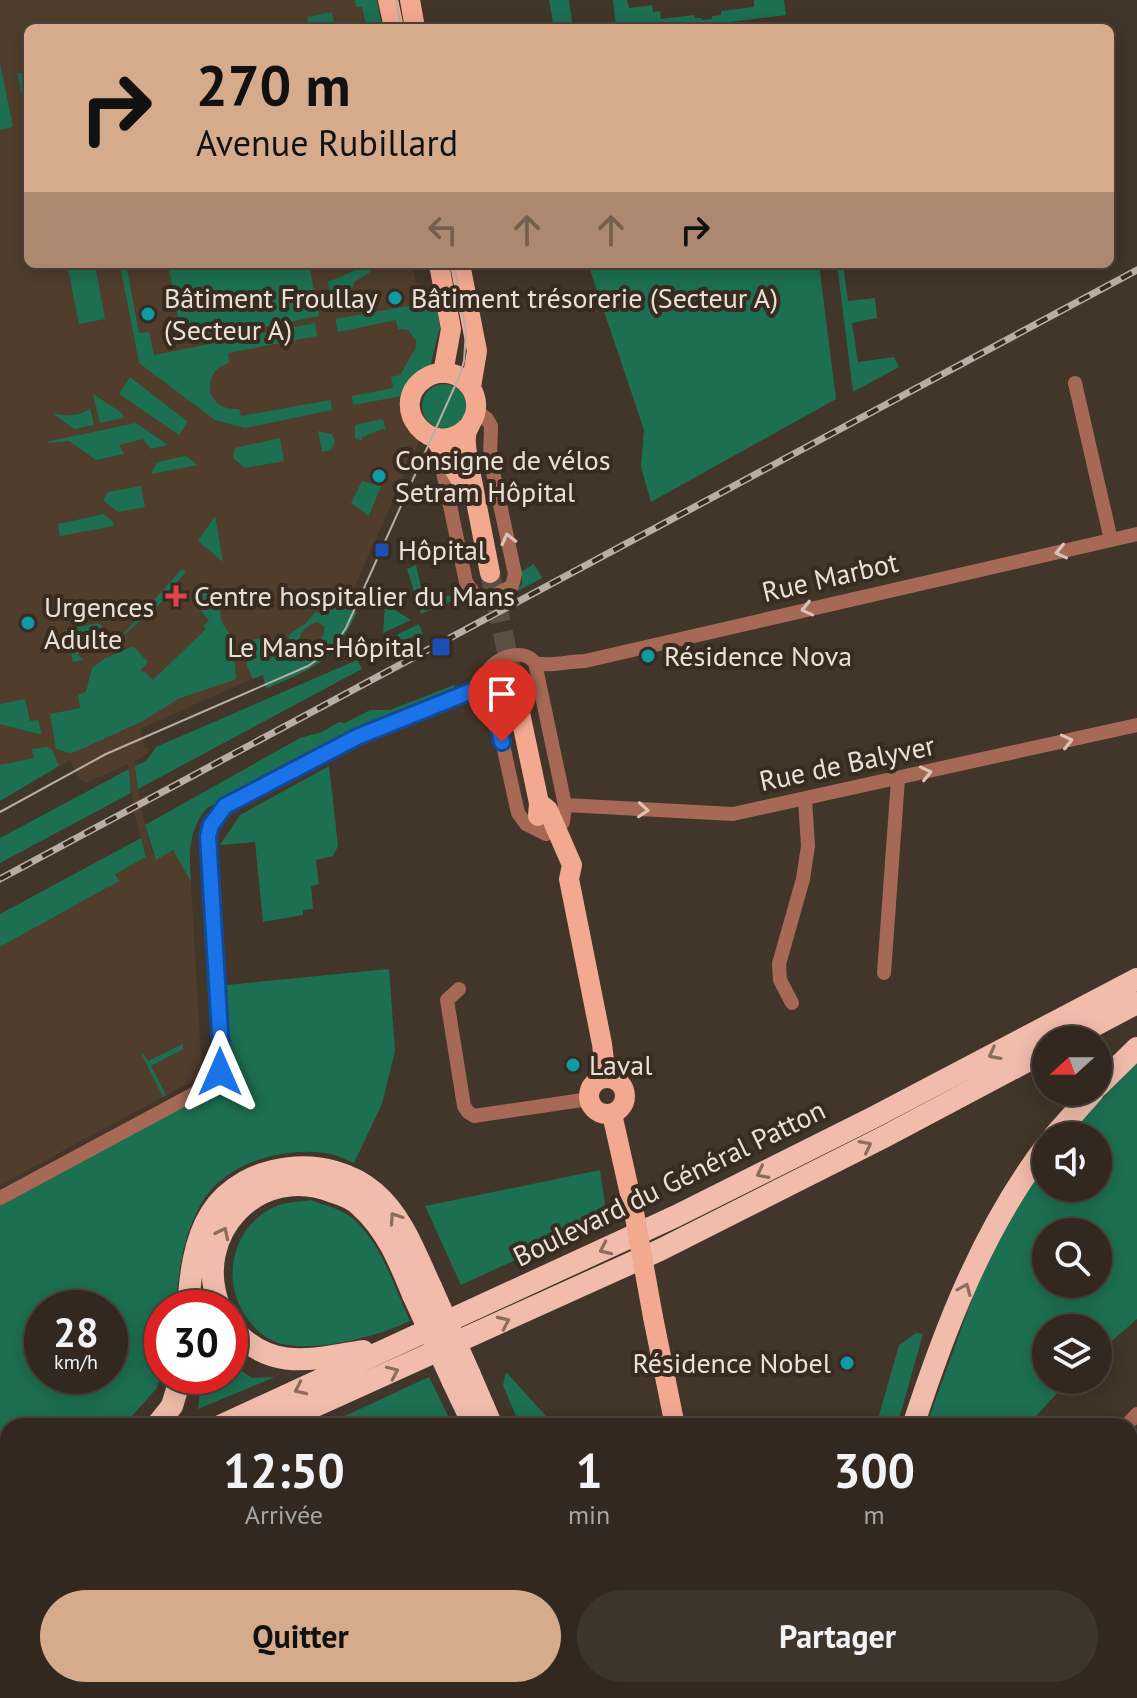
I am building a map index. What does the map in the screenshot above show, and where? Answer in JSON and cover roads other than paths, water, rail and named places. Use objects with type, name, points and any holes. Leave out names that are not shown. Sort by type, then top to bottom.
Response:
[{"type":"highway","name":"Boulevard du Général Patton","points":[[237,1418],[676,1216],[874,1117],[1137,979]]},
{"type":"highway","points":[[1093,1026],[1137,1003]]},
{"type":"highway","points":[[1112,1072],[1137,1048]]},
{"type":"highway","name":"Boulevard du Général Patton","points":[[289,1418],[660,1250],[1032,1058]]},
{"type":"highway","points":[[1066,1122],[1081,1106]]},
{"type":"highway","points":[[917,1418],[934,1361],[988,1238],[1009,1199],[1032,1166]]},
{"type":"highway","points":[[190,1290],[194,1260],[212,1212],[242,1185],[282,1168],[330,1169],[350,1177],[375,1192],[395,1216],[422,1291],[462,1378],[487,1418]]},
{"type":"highway","points":[[214,1290],[214,1254],[220,1234],[232,1217],[247,1202],[266,1190],[308,1183],[358,1204],[389,1242],[422,1291]]},
{"type":"highway","points":[[248,1344],[267,1356],[294,1360],[396,1345]]},
{"type":"highway","points":[[462,1378],[472,1418]]},
{"type":"highway","points":[[162,1418],[172,1406],[176,1394]]},
{"type":"main road","points":[[388,0],[393,24]]},
{"type":"main road","points":[[410,0],[414,24]]},
{"type":"main road","points":[[440,268],[451,329],[443,373]]},
{"type":"main road","points":[[461,268],[477,351],[471,387]]},
{"type":"main road","points":[[477,512],[466,485],[436,440],[417,426],[412,416],[411,400],[424,379],[443,373],[459,377],[471,387],[476,399],[466,436],[467,455],[490,573]]},
{"type":"main road","points":[[436,440],[450,438],[472,419]]},
{"type":"main road","points":[[512,675],[539,803],[537,813],[551,832],[561,873],[569,879],[606,1078]]},
{"type":"main road","points":[[606,1078],[617,1080],[625,1090],[622,1107],[612,1114],[595,1110],[589,1099],[595,1082],[606,1078]]},
{"type":"main road","points":[[612,1114],[673,1418]]},
{"type":"street","points":[[1075,383],[1111,540]]},
{"type":"street","points":[[436,440],[466,582],[475,595],[490,598],[512,586],[515,574],[490,458],[491,426],[487,419],[472,419]]},
{"type":"street","name":"Rue Marbot","points":[[489,684],[489,669],[500,659],[522,654],[544,666],[585,661],[1137,534]]},
{"type":"street","points":[[0,1198],[203,1089],[220,1072],[208,836],[211,825],[225,806],[357,737],[489,684],[518,813],[526,824],[551,832],[563,822],[565,805],[535,663]]},
{"type":"street","name":"Rue de Balyver","points":[[565,805],[733,814],[1137,725]]},
{"type":"street","points":[[884,973],[898,779]]},
{"type":"street","points":[[792,1003],[780,980],[779,964],[803,879],[808,846],[805,800]]},
{"type":"street","points":[[459,989],[447,1000],[464,1106],[468,1112],[474,1116],[589,1099]]},
{"type":"tunnel","points":[[490,573],[512,675]]},
{"type":"tram line","points":[[396,0],[400,24]]},
{"type":"tram line","points":[[0,812],[106,754],[308,666],[331,650],[346,628],[459,377],[464,361],[466,331],[455,268]]},
{"type":"railway","points":[[0,879],[1137,270]]},
{"type":"place","name":"Bâtiment trésorerie (Secteur A)","points":[[395,298]]},
{"type":"place","name":"Bâtiment Froullay (Secteur A)","points":[[148,314]]},
{"type":"place","name":"Consigne de vélos Setram Hôpital","points":[[379,476]]},
{"type":"place","name":"Hôpital","points":[[382,550]]},
{"type":"place","name":"Centre hospitalier du Mans","points":[[176,596]]},
{"type":"place","name":"Urgences Adulte","points":[[28,623]]},
{"type":"place","name":"Le Mans-Hôpital","points":[[441,647]]},
{"type":"place","name":"Résidence Nova","points":[[648,656]]},
{"type":"place","name":"Laval","points":[[573,1065]]},
{"type":"place","name":"Résidence Nobel","points":[[847,1363]]}]
